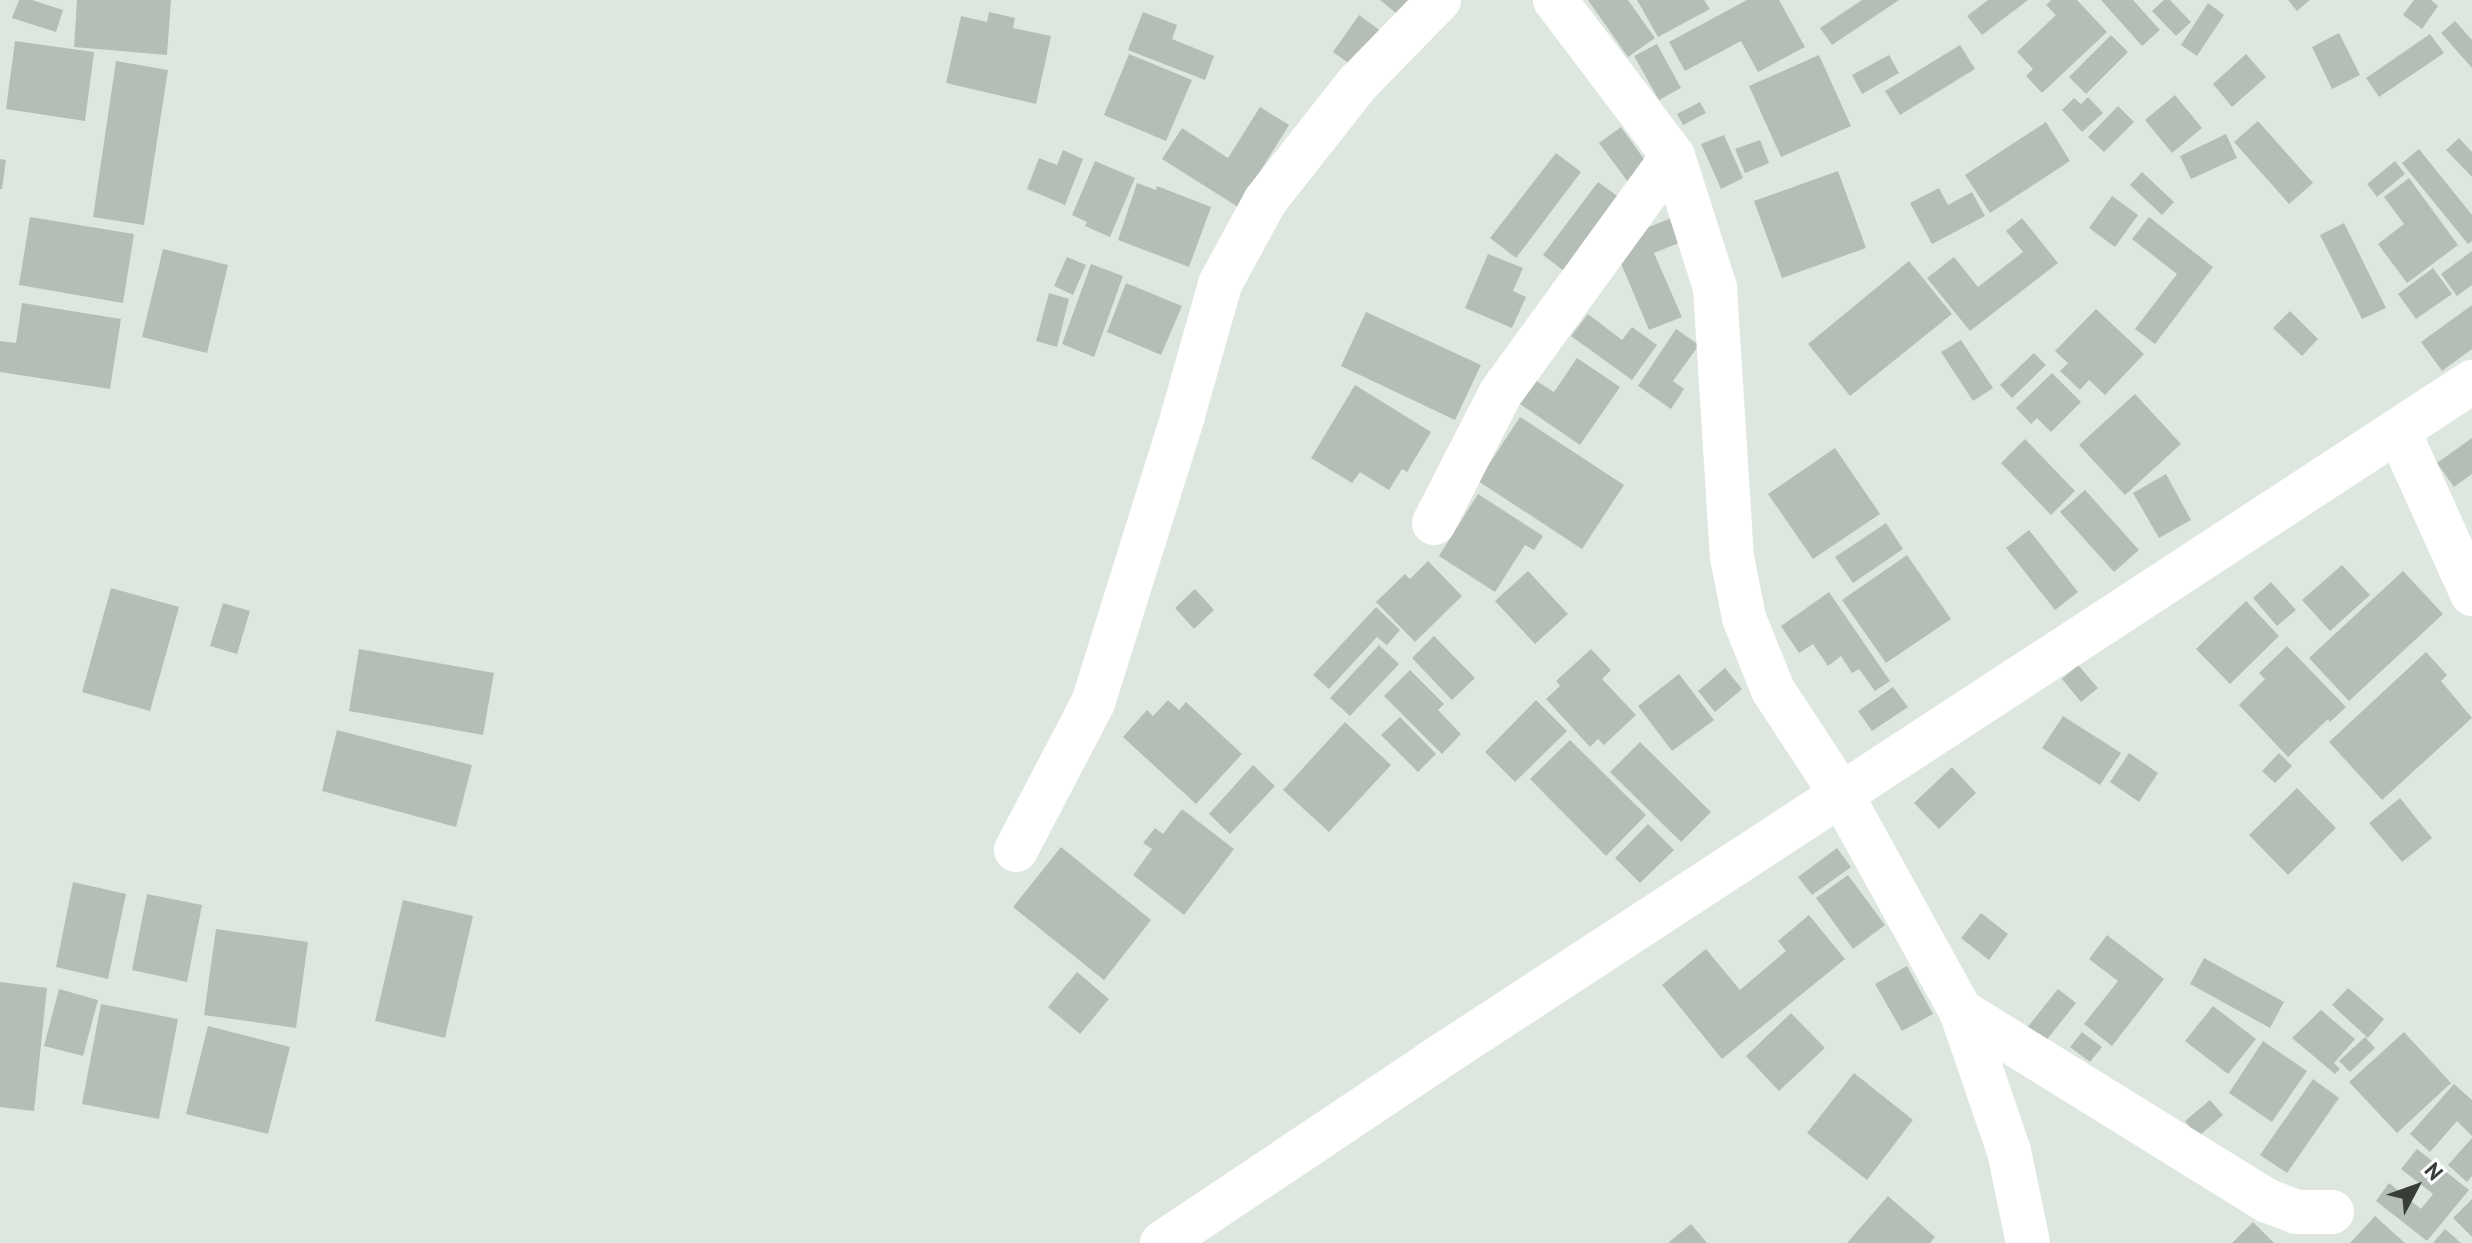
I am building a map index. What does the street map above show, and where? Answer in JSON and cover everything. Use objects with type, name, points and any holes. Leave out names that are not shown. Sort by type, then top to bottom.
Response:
[{"type":"street","points":[[1016,850],[1093,703],[1220,284],[1265,201],[1358,83],[1439,0]]},
{"type":"street","points":[[1555,0],[1673,156],[1715,288],[1732,557],[1744,618],[1773,690],[1841,794],[1961,1011],[2009,1151],[2028,1243]]},
{"type":"street","points":[[1434,523],[1500,394],[1673,156]]},
{"type":"street","points":[[1162,1243],[2472,382]]},
{"type":"street","points":[[2398,430],[2472,594]]},
{"type":"street","points":[[1961,1011],[2268,1201],[2297,1212],[2332,1212]]},
{"type":"building","points":[[19,0],[32,0],[63,10],[56,32],[12,18]]},
{"type":"building","points":[[77,0],[171,0],[167,55],[74,47]]},
{"type":"building","points":[[1380,0],[1417,0],[1402,18]]},
{"type":"building","points":[[1588,0],[1628,0],[1655,38],[1628,57]]},
{"type":"building","points":[[1637,0],[1704,0],[1710,9],[1658,37]]},
{"type":"building","points":[[1747,0],[1779,0],[1805,47],[1758,72],[1741,41],[1685,71],[1669,42]]},
{"type":"building","points":[[1862,0],[1899,0],[1832,45],[1820,28]]},
{"type":"building","points":[[1988,0],[2028,0],[1982,35],[1967,16]]},
{"type":"building","points":[[2051,0],[2077,0],[2107,32],[2042,93],[2026,76],[2033,69],[2017,52],[2056,15],[2046,5]]},
{"type":"building","points":[[2101,0],[2133,0],[2160,30],[2142,46]]},
{"type":"building","points":[[2164,0],[2170,0],[2191,22],[2176,36],[2152,11]]},
{"type":"building","points":[[2288,0],[2310,0],[2297,11]]},
{"type":"building","points":[[2414,0],[2431,0],[2438,6],[2422,29],[2403,15]]},
{"type":"building","points":[[2208,3],[2224,15],[2197,56],[2181,45]]},
{"type":"building","points":[[989,12],[1015,18],[1013,28],[1051,36],[1036,104],[946,83],[961,16],[987,22]]},
{"type":"building","points":[[1143,12],[1177,25],[1172,39],[1214,56],[1205,80],[1128,50]]},
{"type":"building","points":[[1359,15],[1382,32],[1357,69],[1333,52]]},
{"type":"building","points":[[2455,21],[2472,40],[2472,68],[2441,33]]},
{"type":"building","points":[[2339,33],[2360,75],[2332,89],[2312,47]]},
{"type":"building","points":[[2430,34],[2444,53],[2379,97],[2366,78]]},
{"type":"building","points":[[2111,35],[2128,52],[2086,94],[2069,77]]},
{"type":"building","points":[[15,41],[94,52],[85,121],[6,109]]},
{"type":"building","points":[[1657,44],[1681,88],[1659,100],[1634,56]]},
{"type":"building","points":[[1960,45],[1975,69],[1900,115],[1885,91]]},
{"type":"building","points":[[1129,54],[1192,80],[1166,141],[1104,115]]},
{"type":"building","points":[[2246,54],[2266,77],[2232,107],[2213,84]]},
{"type":"building","points":[[1819,55],[1851,126],[1781,157],[1749,86]]},
{"type":"building","points":[[1889,55],[1899,73],[1862,94],[1852,75]]},
{"type":"building","points":[[116,61],[168,70],[144,225],[93,217]]},
{"type":"building","points":[[2175,95],[2202,128],[2172,153],[2145,120]]},
{"type":"building","points":[[2088,97],[2103,113],[2082,132],[2062,110],[2074,98],[2081,104]]},
{"type":"building","points":[[1700,102],[1706,113],[1683,125],[1677,114]]},
{"type":"building","points":[[2118,106],[2134,122],[2104,152],[2088,137]]},
{"type":"building","points":[[1260,107],[1289,125],[1238,207],[1162,159],[1182,128],[1228,158]]},
{"type":"building","points":[[2258,121],[2313,183],[2289,204],[2234,142]]},
{"type":"building","points":[[2046,122],[2070,161],[1990,213],[1965,175]]},
{"type":"building","points":[[1621,127],[1649,166],[1628,182],[1599,143]]},
{"type":"building","points":[[2226,134],[2237,158],[2191,179],[2180,156]]},
{"type":"building","points":[[1724,135],[1743,178],[1721,189],[1701,144]]},
{"type":"building","points":[[2459,138],[2472,152],[2472,177],[2446,150]]},
{"type":"building","points":[[1760,140],[1769,163],[1745,173],[1735,149]]},
{"type":"building","points":[[2419,149],[2472,215],[2472,241],[2468,244],[2402,163]]},
{"type":"building","points":[[1063,150],[1083,159],[1065,205],[1027,189],[1039,158],[1057,165]]},
{"type":"building","points":[[1556,153],[1581,172],[1516,258],[1490,238]]},
{"type":"building","points":[[0,159],[6,160],[2,189],[0,189]]},
{"type":"building","points":[[1095,161],[1135,178],[1110,237],[1085,226],[1087,222],[1072,215]]},
{"type":"building","points":[[2395,161],[2405,174],[2377,197],[2367,184]]},
{"type":"building","points":[[1838,171],[1866,248],[1782,278],[1754,201]]},
{"type":"building","points":[[2142,172],[2174,202],[2162,215],[2130,185]]},
{"type":"building","points":[[2409,178],[2458,245],[2407,283],[2378,244],[2404,224],[2384,197]]},
{"type":"building","points":[[1598,182],[1620,198],[1564,271],[1543,255]]},
{"type":"building","points":[[1137,183],[1156,190],[1157,186],[1211,207],[1189,267],[1118,240]]},
{"type":"building","points":[[1939,188],[1948,205],[1972,192],[1985,216],[1932,244],[1910,203]]},
{"type":"building","points":[[2112,196],[2138,215],[2115,247],[2089,228]]},
{"type":"building","points":[[1676,216],[1686,240],[1654,253],[1682,317],[1649,330],[1612,242]]},
{"type":"building","points":[[30,217],[134,234],[123,303],[19,285]]},
{"type":"building","points":[[2149,217],[2213,267],[2155,344],[2135,329],[2177,274],[2132,239]]},
{"type":"building","points":[[2022,218],[2058,263],[1970,331],[1927,278],[1954,257],[1978,287],[2023,252],[2006,231]]},
{"type":"building","points":[[2344,223],[2386,308],[2362,319],[2320,235]]},
{"type":"building","points":[[163,249],[228,265],[207,353],[142,337]]},
{"type":"building","points":[[2472,251],[2472,285],[2457,296],[2441,274]]},
{"type":"building","points":[[1488,254],[1523,268],[1513,291],[1526,297],[1512,328],[1465,308]]},
{"type":"building","points":[[1067,257],[1086,265],[1073,295],[1054,286]]},
{"type":"building","points":[[1909,261],[1952,314],[1850,396],[1808,344]]},
{"type":"building","points":[[1091,264],[1123,276],[1094,357],[1062,344]]},
{"type":"building","points":[[2433,268],[2452,294],[2416,319],[2398,294]]},
{"type":"building","points":[[1126,283],[1182,306],[1161,355],[1107,332]]},
{"type":"building","points":[[1049,293],[1069,299],[1057,347],[1036,341]]},
{"type":"building","points":[[22,303],[121,319],[110,389],[0,372],[0,341],[16,343]]},
{"type":"building","points":[[2472,305],[2472,349],[2442,371],[2421,342]]},
{"type":"building","points":[[2096,309],[2144,354],[2105,395],[2089,380],[2080,390],[2060,371],[2068,363],[2055,351]]},
{"type":"building","points":[[2290,311],[2318,339],[2302,356],[2273,328]]},
{"type":"building","points":[[1366,312],[1481,365],[1455,420],[1341,366]]},
{"type":"building","points":[[1588,314],[1622,340],[1632,327],[1657,345],[1632,380],[1571,336]]},
{"type":"building","points":[[1676,329],[1699,345],[1673,381],[1684,389],[1671,409],[1638,386]]},
{"type":"building","points":[[1961,340],[1993,388],[1973,401],[1941,352]]},
{"type":"building","points":[[2034,353],[2046,365],[2012,398],[2000,385]]},
{"type":"building","points":[[1577,358],[1620,387],[1580,445],[1514,400],[1530,377],[1554,392]]},
{"type":"building","points":[[2052,373],[2081,402],[2051,432],[2037,418],[2031,424],[2016,408]]},
{"type":"building","points":[[1355,385],[1431,432],[1407,472],[1402,469],[1389,490],[1360,472],[1352,483],[1311,458]]},
{"type":"building","points":[[2135,394],[2181,444],[2125,495],[2079,445]]},
{"type":"building","points":[[1520,417],[1624,485],[1582,549],[1478,481]]},
{"type":"building","points":[[2472,438],[2472,474],[2454,487],[2437,463]]},
{"type":"building","points":[[2025,439],[2075,491],[2051,515],[2001,463]]},
{"type":"building","points":[[1835,448],[1880,514],[1813,559],[1768,494]]},
{"type":"building","points":[[2166,474],[2191,520],[2159,538],[2133,493]]},
{"type":"building","points":[[2085,490],[2139,550],[2114,572],[2060,512]]},
{"type":"building","points":[[1478,494],[1543,536],[1534,550],[1525,545],[1495,592],[1439,556]]},
{"type":"building","points":[[1886,523],[1903,549],[1853,583],[1835,557]]},
{"type":"building","points":[[2029,530],[2078,592],[2055,610],[2006,548]]},
{"type":"building","points":[[1907,555],[1951,619],[1886,663],[1842,600]]},
{"type":"building","points":[[1428,561],[1462,596],[1415,642],[1376,602],[1405,574],[1410,579]]},
{"type":"building","points":[[2342,565],[2370,595],[2330,631],[2302,600]]},
{"type":"building","points":[[1528,571],[1568,614],[1535,644],[1495,601]]},
{"type":"building","points":[[2403,571],[2443,614],[2349,701],[2309,658]]},
{"type":"building","points":[[2271,582],[2296,610],[2277,626],[2253,598]]},
{"type":"building","points":[[111,588],[179,607],[150,711],[82,692]]},
{"type":"building","points":[[1195,589],[1214,610],[1194,629],[1175,608]]},
{"type":"building","points":[[1829,592],[1890,681],[1875,691],[1859,669],[1852,673],[1841,656],[1828,666],[1813,644],[1799,653],[1781,626]]},
{"type":"building","points":[[2246,601],[2279,636],[2230,684],[2196,649]]},
{"type":"building","points":[[223,603],[250,611],[237,654],[210,646]]},
{"type":"building","points":[[1376,607],[1400,630],[1387,645],[1377,637],[1329,689],[1313,675]]},
{"type":"building","points":[[1434,636],[1475,678],[1452,700],[1412,658]]},
{"type":"building","points":[[1379,645],[1399,664],[1350,716],[1330,698]]},
{"type":"building","points":[[2287,646],[2346,707],[2330,722],[2328,719],[2288,757],[2239,705],[2265,679],[2259,673]]},
{"type":"building","points":[[359,649],[494,673],[483,735],[349,711]]},
{"type":"building","points":[[1591,649],[1611,670],[1602,679],[1636,715],[1604,745],[1598,739],[1590,747],[1546,699],[1560,686],[1556,681]]},
{"type":"building","points":[[2426,652],[2447,675],[2441,681],[2472,718],[2382,800],[2329,742]]},
{"type":"building","points":[[2078,665],[2098,688],[2081,702],[2062,679]]},
{"type":"building","points":[[1725,668],[1742,689],[1715,712],[1698,691]]},
{"type":"building","points":[[1410,670],[1444,704],[1438,710],[1461,734],[1442,754],[1384,696]]},
{"type":"building","points":[[1679,674],[1714,720],[1672,751],[1638,706]]},
{"type":"building","points":[[1893,687],[1908,707],[1872,731],[1858,711]]},
{"type":"building","points":[[1168,700],[1179,710],[1186,702],[1242,754],[1196,804],[1123,737],[1147,710],[1153,716]]},
{"type":"building","points":[[1536,700],[1567,731],[1515,782],[1485,752]]},
{"type":"building","points":[[2063,716],[2121,753],[2100,785],[2042,748]]},
{"type":"building","points":[[1400,717],[1436,754],[1418,772],[1381,735]]},
{"type":"building","points":[[1345,722],[1391,765],[1329,832],[1283,790]]},
{"type":"building","points":[[337,730],[472,765],[456,827],[322,791]]},
{"type":"building","points":[[1570,740],[1646,815],[1606,856],[1530,779]]},
{"type":"building","points":[[1640,742],[1711,812],[1681,842],[1610,772]]},
{"type":"building","points":[[2129,753],[2158,773],[2139,802],[2110,782]]},
{"type":"building","points":[[2279,753],[2292,766],[2275,783],[2262,771]]},
{"type":"building","points":[[1253,765],[1275,786],[1230,834],[1209,814]]},
{"type":"building","points":[[1952,767],[1976,793],[1939,829],[1914,803]]},
{"type":"building","points":[[2297,788],[2336,828],[2288,875],[2249,835]]},
{"type":"building","points":[[2400,798],[2432,838],[2402,862],[2369,823]]},
{"type":"building","points":[[1182,809],[1234,849],[1184,915],[1133,875],[1152,849],[1143,843],[1155,828],[1163,834]]},
{"type":"building","points":[[1648,824],[1674,850],[1640,883],[1615,858]]},
{"type":"building","points":[[1061,847],[1151,920],[1104,980],[1013,907]]},
{"type":"building","points":[[1837,848],[1851,867],[1812,895],[1798,877]]},
{"type":"building","points":[[1848,875],[1885,925],[1853,949],[1816,898]]},
{"type":"building","points":[[73,882],[126,894],[108,979],[56,967]]},
{"type":"building","points":[[147,894],[202,905],[187,982],[132,970]]},
{"type":"building","points":[[403,900],[473,916],[445,1038],[375,1021]]},
{"type":"building","points":[[1981,913],[2008,934],[1989,960],[1961,938]]},
{"type":"building","points":[[1809,915],[1845,959],[1722,1059],[1662,985],[1706,949],[1740,990],[1786,951],[1778,941]]},
{"type":"building","points":[[216,929],[308,942],[296,1028],[204,1015]]},
{"type":"building","points":[[2107,935],[2164,979],[2112,1046],[2084,1024],[2118,981],[2089,959]]},
{"type":"building","points":[[2204,958],[2284,1002],[2270,1028],[2190,984]]},
{"type":"building","points":[[1907,966],[1933,1014],[1902,1031],[1875,984]]},
{"type":"building","points":[[1077,972],[1109,999],[1080,1034],[1048,1007]]},
{"type":"building","points":[[0,982],[47,988],[34,1111],[0,1107]]},
{"type":"building","points":[[2348,988],[2384,1019],[2368,1038],[2332,1005]]},
{"type":"building","points":[[59,989],[98,1000],[83,1056],[44,1046]]},
{"type":"building","points":[[2058,989],[2076,1003],[2044,1043],[2026,1029]]},
{"type":"building","points":[[101,1004],[178,1019],[159,1119],[82,1104]]},
{"type":"building","points":[[2213,1006],[2256,1039],[2228,1074],[2185,1041]]},
{"type":"building","points":[[2321,1010],[2355,1039],[2334,1063],[2340,1069],[2335,1074],[2292,1038]]},
{"type":"building","points":[[1791,1013],[1825,1048],[1779,1091],[1746,1056]]},
{"type":"building","points":[[208,1026],[290,1047],[268,1134],[186,1114]]},
{"type":"building","points":[[2082,1032],[2102,1047],[2090,1062],[2070,1047]]},
{"type":"building","points":[[2404,1032],[2451,1083],[2397,1133],[2349,1082]]},
{"type":"building","points":[[2365,1037],[2375,1048],[2350,1072],[2339,1061]]},
{"type":"building","points":[[2263,1041],[2307,1071],[2272,1122],[2229,1093]]},
{"type":"building","points":[[1854,1073],[1913,1120],[1867,1180],[1807,1133]]},
{"type":"building","points":[[2313,1079],[2339,1098],[2287,1173],[2260,1155]]},
{"type":"building","points":[[2454,1084],[2472,1100],[2472,1136],[2457,1121],[2430,1152],[2410,1134]]},
{"type":"building","points":[[2210,1100],[2223,1115],[2198,1137],[2185,1121]]},
{"type":"building","points":[[2472,1138],[2472,1176],[2467,1182],[2448,1165]]},
{"type":"building","points":[[2417,1149],[2469,1190],[2427,1241],[2376,1201],[2389,1183],[2421,1209],[2433,1194],[2401,1169]]},
{"type":"building","points":[[1888,1196],[1935,1237],[1930,1243],[1847,1243]]},
{"type":"building","points":[[2472,1199],[2472,1237],[2453,1218]]},
{"type":"building","points":[[2375,1216],[2396,1235],[2405,1243],[2350,1243]]},
{"type":"building","points":[[2253,1222],[2274,1243],[2232,1243]]},
{"type":"building","points":[[1691,1224],[1707,1243],[1668,1243]]},
{"type":"building","points":[[2445,1229],[2461,1243],[2433,1243]]}]
